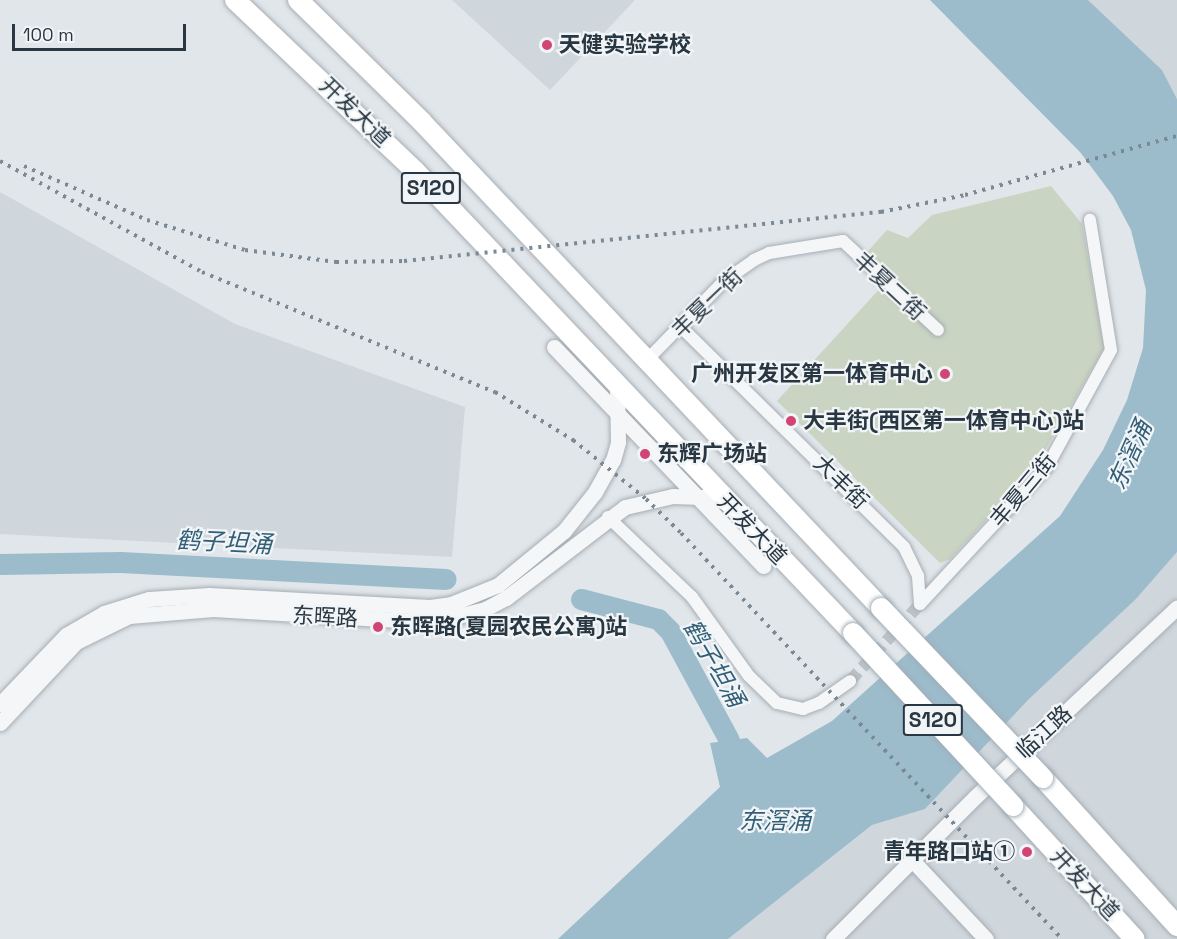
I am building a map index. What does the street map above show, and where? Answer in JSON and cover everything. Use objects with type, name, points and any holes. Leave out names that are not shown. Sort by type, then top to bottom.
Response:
[{"type":"main road","name":"开发大道","points":[[234,0],[415,171],[725,502],[853,633],[1135,939]]},
{"type":"main road","name":"开发大道","points":[[298,0],[422,122],[1043,778],[1177,926]]},
{"type":"street","name":"丰夏三街","points":[[920,604],[1047,467],[1111,350],[1090,220]]},
{"type":"street","name":"丰夏一街","points":[[647,360],[723,282],[754,260],[769,253],[843,241]]},
{"type":"street","name":"丰夏二街","points":[[843,241],[938,330]]},
{"type":"street","name":"大丰街","points":[[681,327],[899,541],[918,576],[920,604]]},
{"type":"street","points":[[554,347],[763,566]]},
{"type":"street","name":"东晖路","points":[[0,704],[66,635],[104,613],[139,602],[209,595],[430,607],[451,604],[498,585],[564,531],[595,492],[616,452],[620,417],[617,386]]},
{"type":"street","name":"东晖路","points":[[0,723],[68,650],[111,622],[149,612],[202,609],[443,620],[485,609],[506,598],[608,517],[646,499],[697,496],[725,502]]},
{"type":"street","points":[[608,517],[692,597],[749,676],[777,703],[803,709],[819,703],[850,681]]},
{"type":"street","name":"临江路","points":[[833,939],[912,860],[1177,607]]},
{"type":"street","points":[[912,860],[986,939]]},
{"type":"shaded area","name":"天健实验学校","points":[[452,0],[635,0],[550,90]]},
{"type":"shaded area","points":[[1088,0],[1177,0],[1177,99],[1162,70]]},
{"type":"shaded area","points":[[0,192],[235,324],[465,407],[452,557],[0,534]]},
{"type":"shaded area","points":[[1177,552],[1177,939],[728,939],[872,825],[925,809],[1029,699],[1136,599]]},
{"type":"green space","name":"广州开发区第一体育中心","points":[[1051,186],[1082,224],[1104,348],[1035,468],[950,559],[940,563],[777,401],[883,285],[859,261],[887,230],[908,238],[932,215]]},
{"type":"water","name":"东滘涌","points":[[930,0],[1088,0],[1162,70],[1177,99],[1177,552],[1136,599],[1029,699],[925,809],[872,825],[728,939],[558,939],[720,787],[710,743],[747,738],[767,758],[832,721],[1060,516],[1103,450],[1127,400],[1143,348],[1146,290],[1131,230],[1113,196],[1080,152]]},
{"type":"waterway","name":"鹤子坦涌","points":[[0,564],[120,562],[446,579]]},
{"type":"waterway","name":"鹤子坦涌","points":[[581,599],[658,619],[670,631],[729,740]]},
{"type":"tunnel","points":[[850,681],[920,604]]},
{"type":"railway","points":[[24,166],[147,220],[245,250],[336,262],[404,261],[881,212],[965,195],[1177,136]]},
{"type":"railway","points":[[0,161],[202,272],[495,392],[573,440],[646,499],[681,533],[1062,939]]},
{"type":"place","name":"天健实验学校","points":[[547,45]]},
{"type":"place","name":"广州开发区第一体育中心","points":[[945,374]]},
{"type":"place","name":"大丰街(西区第一体育中心)站","points":[[791,421]]},
{"type":"place","name":"东辉广场站","points":[[645,454]]},
{"type":"place","name":"东晖路(夏园农民公寓)站","points":[[378,627]]},
{"type":"place","name":"青年路口站①","points":[[1027,852]]}]
